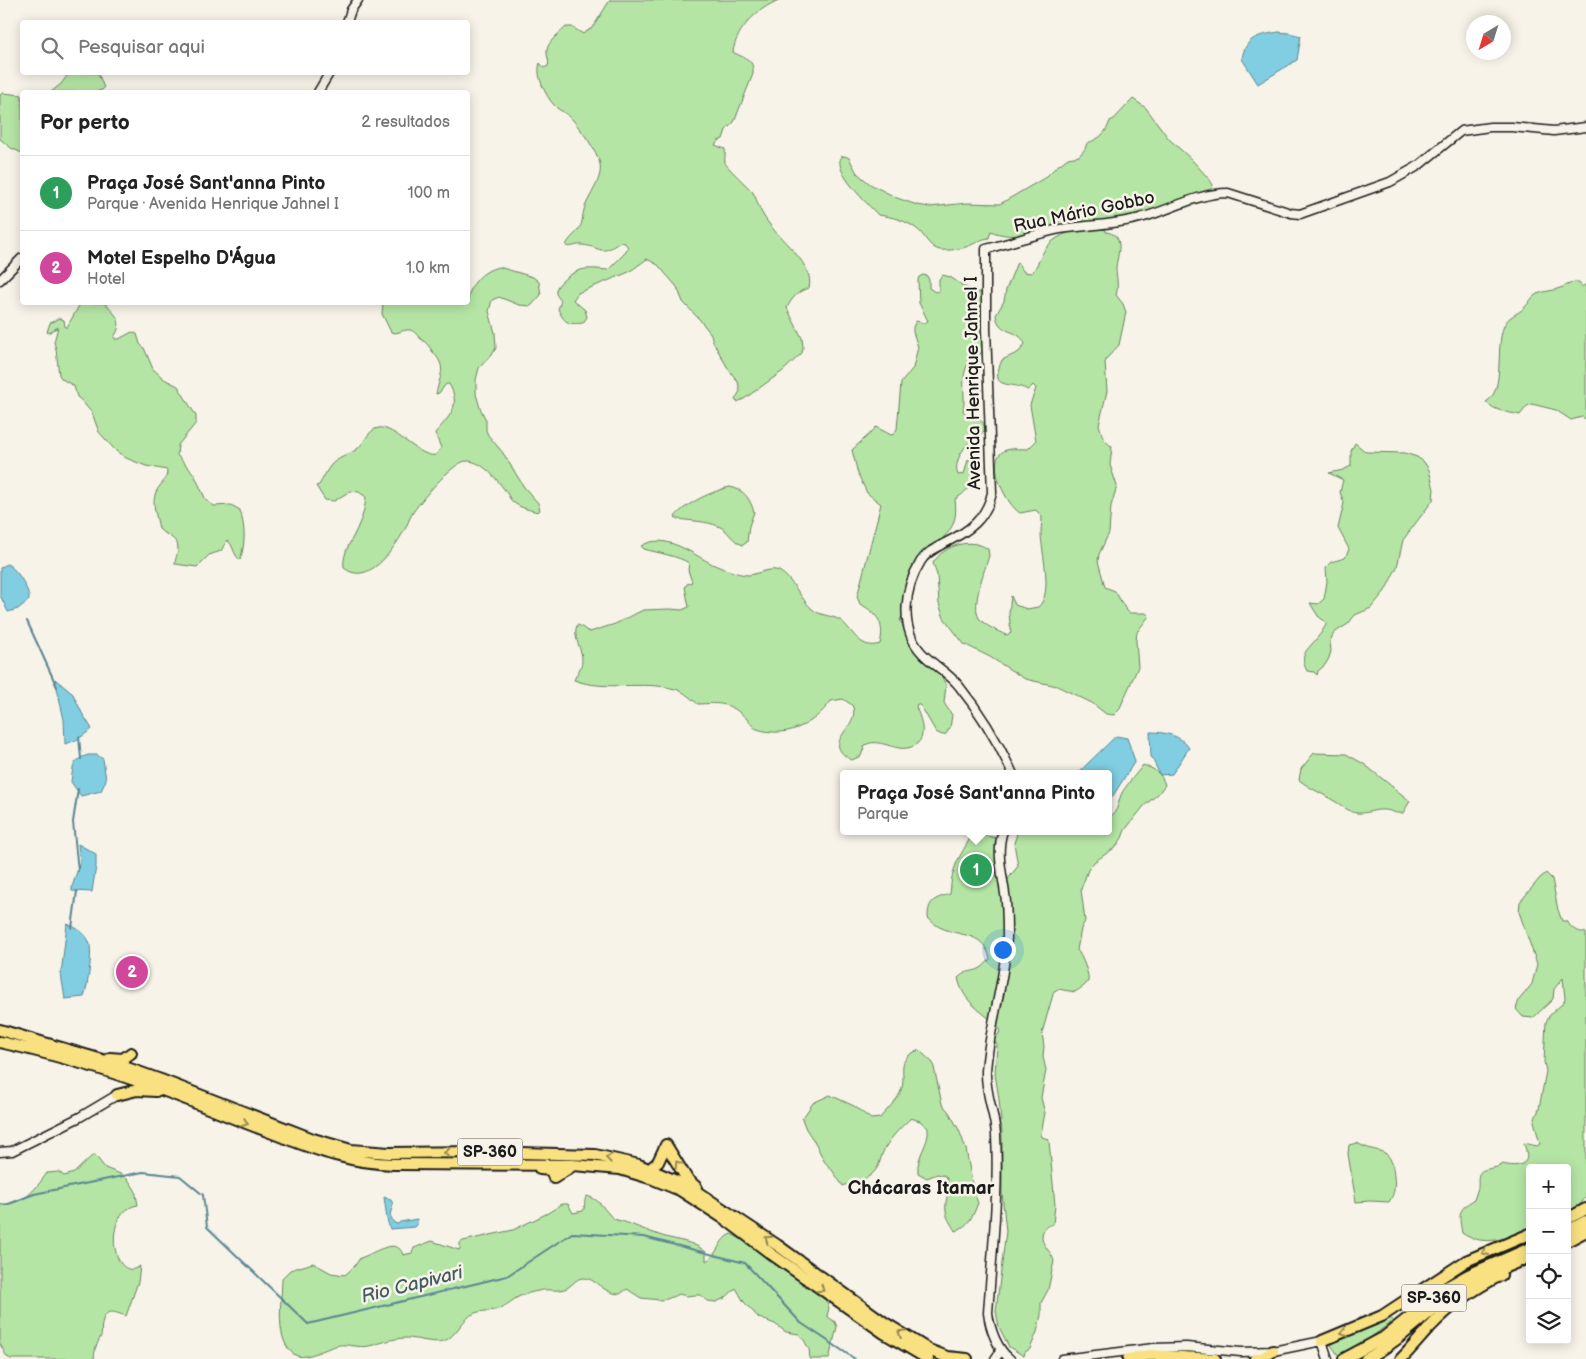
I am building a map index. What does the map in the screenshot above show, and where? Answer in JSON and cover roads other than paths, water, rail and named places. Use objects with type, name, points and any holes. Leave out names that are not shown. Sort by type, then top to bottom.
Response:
[{"type":"highway","name":"SP-360","points":[[0,1030],[116,1064],[313,1138],[351,1150],[389,1153],[480,1152],[595,1155],[617,1159],[650,1169],[688,1186],[718,1205],[885,1323],[920,1345],[948,1358]]},
{"type":"highway","points":[[32,1040],[90,1051],[114,1059],[122,1059],[131,1052],[131,1060],[134,1066],[161,1080]]},
{"type":"highway","name":"SP-360","points":[[0,1042],[111,1071],[312,1148],[347,1159],[384,1164],[481,1164],[510,1168],[547,1168],[553,1173],[554,1178],[572,1165],[620,1169],[653,1179],[680,1190],[725,1219],[897,1342]]},
{"type":"highway","points":[[111,1071],[123,1080],[124,1084],[117,1095]]},
{"type":"highway","points":[[117,1095],[137,1090],[167,1092]]},
{"type":"highway","points":[[650,1169],[658,1162],[666,1145],[687,1179],[718,1205]]},
{"type":"highway","points":[[1571,1217],[1586,1209]]},
{"type":"highway","points":[[1571,1230],[1586,1221]]},
{"type":"highway","points":[[1571,1239],[1586,1231]]},
{"type":"highway","points":[[1322,1341],[1382,1316],[1466,1260],[1526,1236]]},
{"type":"highway","points":[[1571,1244],[1586,1236]]},
{"type":"highway","name":"SP-360","points":[[1344,1359],[1383,1338],[1462,1278],[1526,1250]]},
{"type":"highway","name":"SP-360","points":[[1366,1359],[1390,1345],[1458,1291],[1494,1272],[1526,1259]]},
{"type":"highway","points":[[1401,1359],[1430,1326],[1464,1298],[1500,1276],[1526,1265]]},
{"type":"highway","points":[[897,1342],[912,1359]]},
{"type":"highway","points":[[897,1342],[928,1359]]},
{"type":"highway","points":[[1255,1359],[1264,1357],[1273,1351]]},
{"type":"highway","points":[[1128,1359],[1149,1355],[1215,1359]]},
{"type":"highway","points":[[948,1358],[967,1359]]},
{"type":"street","points":[[348,20],[351,10],[358,0]]},
{"type":"street","points":[[319,90],[328,75]]},
{"type":"street","name":"Rua Mário Gobbo","points":[[986,249],[1058,230],[1122,222],[1150,216],[1205,196],[1220,193],[1239,196],[1291,213],[1300,214],[1390,182],[1418,166],[1461,131],[1490,127],[1554,131],[1586,127]]},
{"type":"street","name":"Avenida Henrique Jahnel I","points":[[986,249],[986,329],[992,493],[990,503],[984,515],[976,524],[923,558],[917,568],[908,595],[908,626],[911,637],[920,650],[957,684],[968,698],[1011,770]]},
{"type":"street","points":[[0,280],[20,260]]},
{"type":"street","points":[[1002,835],[999,851],[1006,904],[1007,937],[1001,987],[993,1022],[986,1074],[989,1102],[996,1133],[996,1180],[988,1313],[990,1325],[1000,1346],[1010,1359]]},
{"type":"street","points":[[0,1152],[12,1151],[80,1117],[117,1095]]},
{"type":"street","points":[[1062,1359],[1154,1348],[1186,1347],[1241,1352],[1273,1351],[1322,1341],[1328,1359]]},
{"type":"street","points":[[995,1359],[999,1353],[1000,1346]]},
{"type":"water","points":[[1279,32],[1301,36],[1297,60],[1258,84],[1242,59],[1246,46],[1254,38]]},
{"type":"water","points":[[7,564],[15,570],[22,580],[29,596],[29,600],[18,609],[8,612],[0,595],[0,568]]},
{"type":"water","points":[[55,679],[73,694],[92,729],[77,740],[65,744],[64,720]]},
{"type":"water","points":[[1150,732],[1177,737],[1189,748],[1172,774],[1160,775],[1151,756]]},
{"type":"water","points":[[1116,736],[1127,738],[1135,761],[1112,797],[1112,770],[1081,770]]},
{"type":"water","points":[[88,755],[97,755],[103,759],[106,780],[101,791],[81,796],[71,782],[72,772],[76,762]]},
{"type":"water","points":[[78,844],[96,854],[92,892],[72,891],[80,862]]},
{"type":"water","points":[[67,924],[78,929],[87,938],[90,945],[90,957],[84,997],[65,999],[61,974]]},
{"type":"water","points":[[384,1197],[391,1200],[393,1204],[390,1215],[394,1223],[398,1224],[417,1219],[417,1225],[415,1227],[390,1229]]},
{"type":"waterway","points":[[27,621],[57,687]]},
{"type":"waterway","points":[[79,737],[81,759]]},
{"type":"waterway","points":[[78,789],[73,822],[78,871]]},
{"type":"waterway","points":[[72,928],[77,891]]},
{"type":"waterway","name":"Rio Capivari","points":[[0,1204],[6,1205],[34,1194],[143,1172],[180,1176],[203,1195],[207,1227],[308,1324],[507,1276],[572,1233],[644,1237],[745,1263],[801,1323],[855,1359]]},
{"type":"place","name":"Praça José Sant'anna Pinto","points":[[976,870]]},
{"type":"place","name":"Motel Espelho D'Água","points":[[132,972]]},
{"type":"district","name":"Chácaras Itamar","points":[[921,1188]]}]
